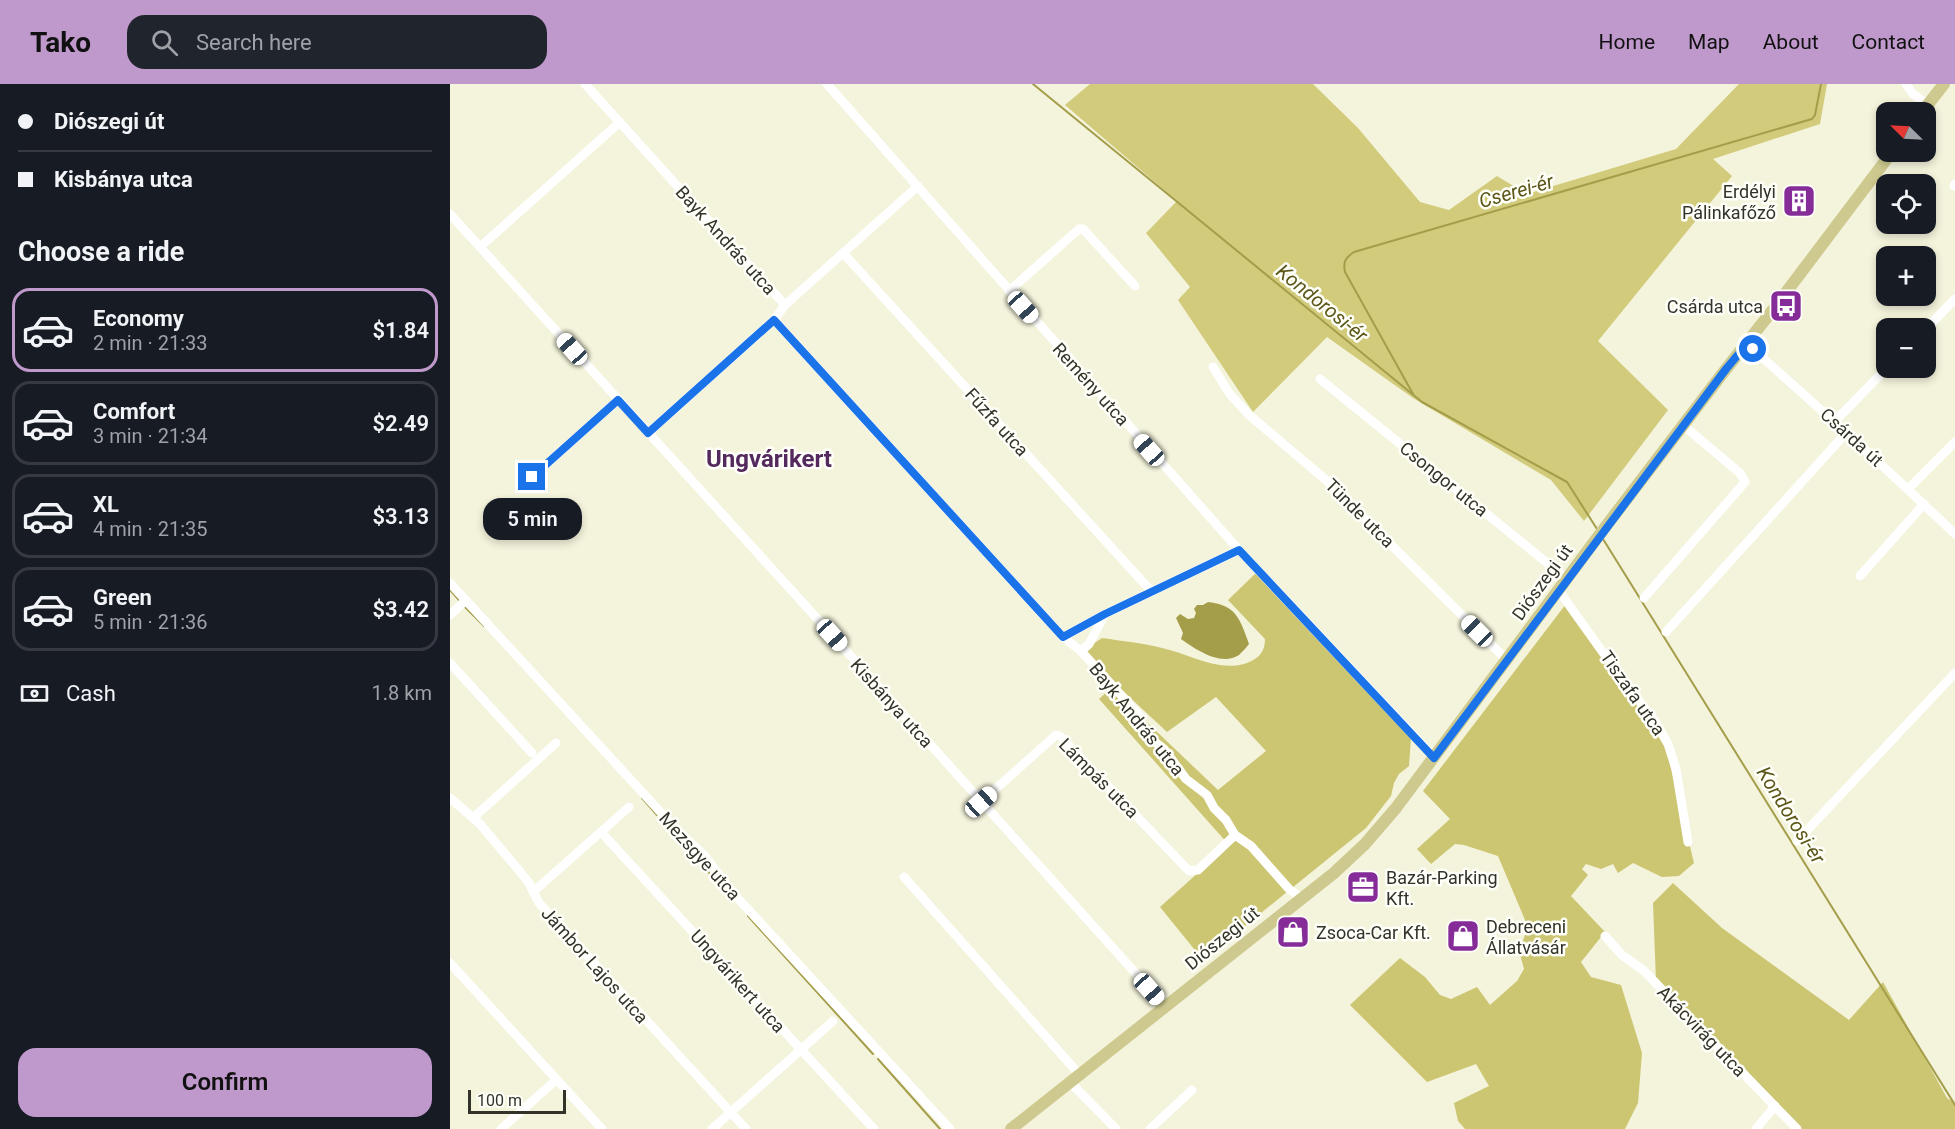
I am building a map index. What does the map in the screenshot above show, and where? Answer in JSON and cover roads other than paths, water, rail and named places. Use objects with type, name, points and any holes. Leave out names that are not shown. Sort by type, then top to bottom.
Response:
[{"type":"main road","points":[[1930,102],[1944,84]]},
{"type":"main road","name":"Diószegi út","points":[[1011,1129],[1334,873],[1365,844],[1396,808],[1884,162]]},
{"type":"street","name":"Bayk András utca","points":[[585,84],[785,305],[774,320],[1063,637],[1080,651],[1139,715],[1141,727],[1146,735],[1164,749],[1186,779],[1207,795],[1235,835],[1251,846],[1289,889],[1300,898]]},
{"type":"street","name":"Remény utca","points":[[826,84],[1239,550],[1434,758]]},
{"type":"street","points":[[1906,84],[1919,102]]},
{"type":"street","points":[[480,247],[620,122]]},
{"type":"street","points":[[785,305],[918,186]]},
{"type":"street","name":"Kisbánya utca","points":[[450,214],[1165,1006]]},
{"type":"street","points":[[1009,291],[1079,229],[1083,229],[1135,286]]},
{"type":"street","name":"Fűzfa utca","points":[[843,253],[1152,592]]},
{"type":"street","points":[[1936,319],[1955,299]]},
{"type":"street","points":[[648,433],[774,320]]},
{"type":"street","name":"Csárda út","points":[[1747,344],[1835,421],[1955,534]]},
{"type":"street","name":"Tünde utca","points":[[1213,367],[1228,393],[1248,414],[1326,480],[1507,660]]},
{"type":"street","points":[[1835,421],[1877,378]]},
{"type":"street","name":"Csongor utca","points":[[1320,380],[1567,579]]},
{"type":"street","points":[[532,477],[618,400]]},
{"type":"street","points":[[1644,598],[1745,482],[1740,473],[1684,426]]},
{"type":"street","points":[[1666,632],[1847,432]]},
{"type":"street","points":[[1909,489],[1955,442]]},
{"type":"street","points":[[1860,576],[1924,504]]},
{"type":"street","points":[[1063,637],[1105,614],[1239,550]]},
{"type":"street","name":"Mezsgye utca","points":[[450,583],[676,829],[704,855],[733,893],[950,1129]]},
{"type":"street","name":"Tiszafa utca","points":[[1559,591],[1655,721],[1668,744],[1676,769],[1688,842]]},
{"type":"street","points":[[450,615],[466,600]]},
{"type":"street","points":[[1080,651],[1089,644],[1105,614]]},
{"type":"street","points":[[450,663],[532,753]]},
{"type":"street","points":[[1797,841],[1955,673]]},
{"type":"street","name":"Lámpás utca","points":[[981,802],[1056,735],[1060,736],[1186,868],[1193,872],[1198,870],[1235,835]]},
{"type":"street","points":[[473,818],[556,743]]},
{"type":"street","name":"Jámbor Lajos utca","points":[[450,798],[473,818],[520,871],[547,912],[746,1129]]},
{"type":"street","points":[[533,892],[629,807]]},
{"type":"street","name":"Ungvárikert utca","points":[[602,832],[874,1129]]},
{"type":"street","points":[[904,878],[1116,1129]]},
{"type":"street","name":"Akácvirág utca","points":[[1605,936],[1622,955],[1643,970],[1797,1129]]},
{"type":"street","points":[[450,963],[602,1129]]},
{"type":"street","points":[[712,1129],[833,1021]]},
{"type":"street","points":[[501,1129],[556,1080]]},
{"type":"street","points":[[1150,1129],[1192,1090]]},
{"type":"street","points":[[1756,1129],[1775,1106]]},
{"type":"waterway","name":"Kondorosi-ér","points":[[1033,84],[1422,402],[1567,482],[1597,529]]},
{"type":"waterway","name":"Cserei-ér","points":[[1413,394],[1345,272],[1345,260],[1351,254],[1812,119],[1815,115],[1821,84]]},
{"type":"waterway","name":"Kondorosi-ér","points":[[1603,539],[1955,1105]]},
{"type":"waterway","points":[[450,590],[459,600]]},
{"type":"waterway","points":[[465,607],[484,626]]},
{"type":"waterway","points":[[642,798],[657,815]]},
{"type":"waterway","points":[[660,819],[731,897]]},
{"type":"waterway","points":[[748,916],[873,1054]]},
{"type":"waterway","points":[[878,1059],[940,1129]]},
{"type":"place","name":"Erdélyi Pálinkafőző","points":[[1799,201]]},
{"type":"place","name":"Csárda utca","points":[[1786,306]]},
{"type":"place","name":"Bazár-Parking Kft.","points":[[1363,887]]},
{"type":"place","name":"Zsoca-Car Kft.","points":[[1293,932]]},
{"type":"place","name":"Debreceni Állatvásár","points":[[1463,936]]},
{"type":"district","name":"Ungvárikert","points":[[769,459]]}]
